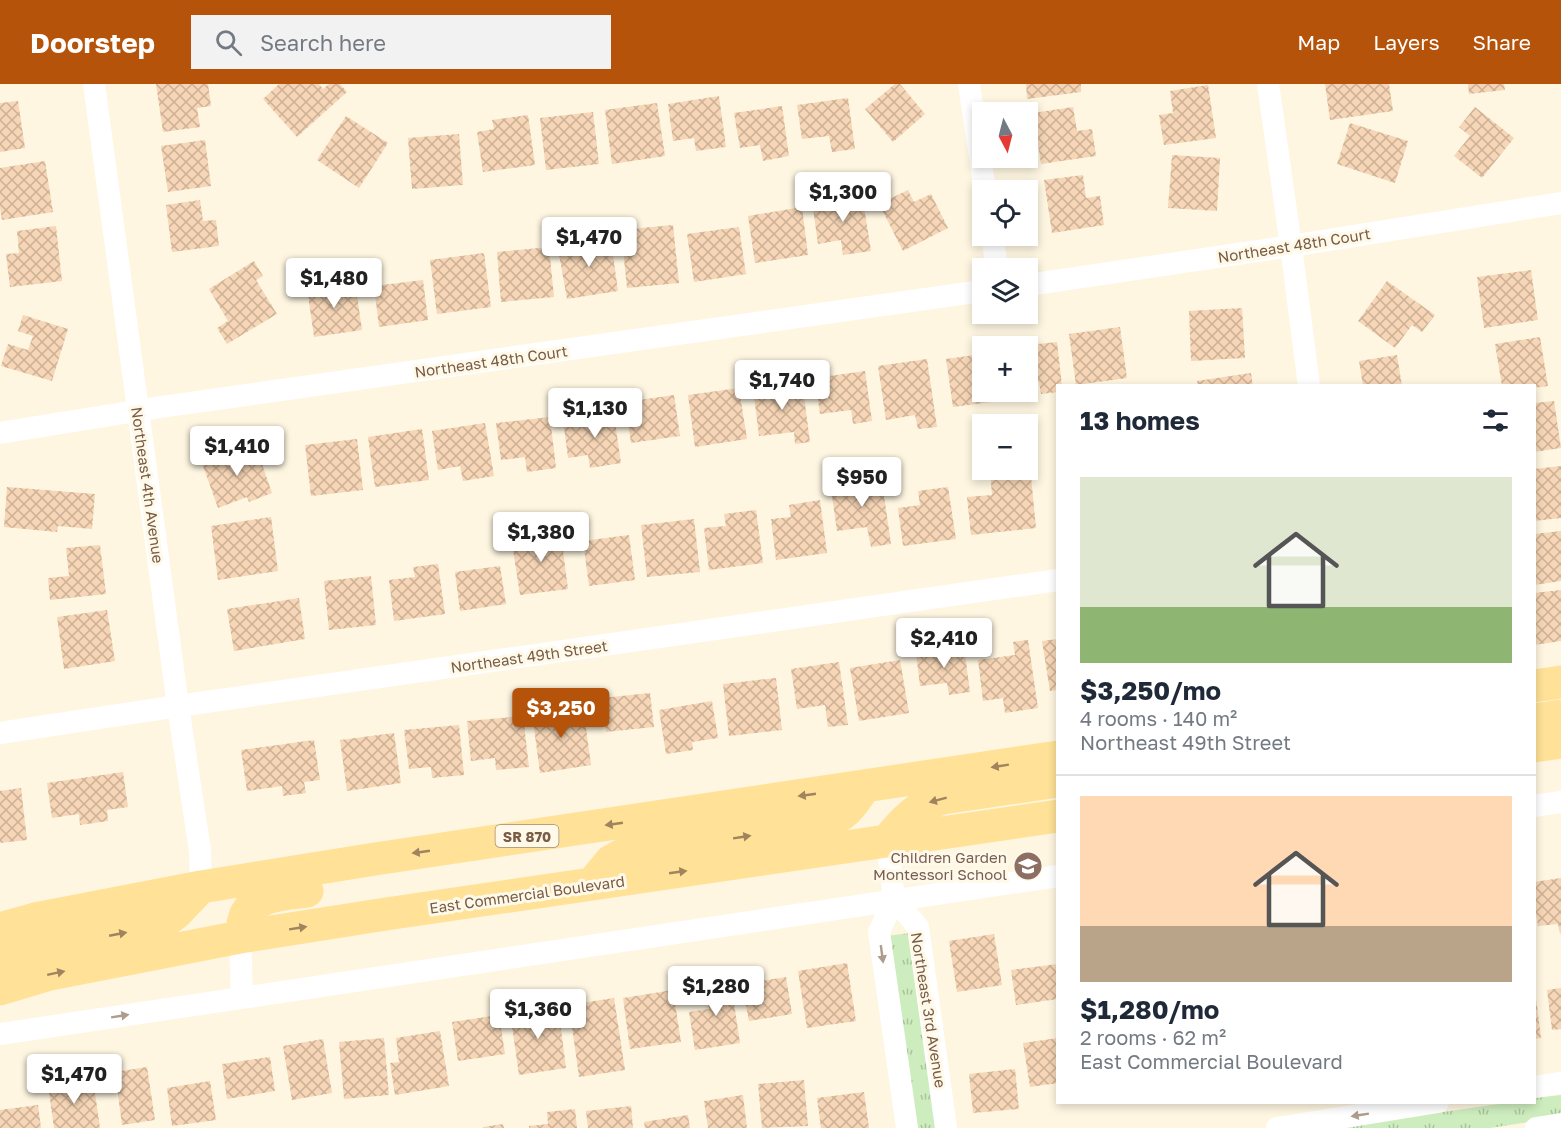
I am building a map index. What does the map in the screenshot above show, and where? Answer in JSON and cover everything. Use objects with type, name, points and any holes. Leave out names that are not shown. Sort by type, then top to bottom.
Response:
[{"type":"main road","points":[[1536,686],[1561,682]]},
{"type":"main road","points":[[1536,720],[1561,716]]},
{"type":"main road","points":[[1536,746],[1561,742]]},
{"type":"main road","name":"SR 870","points":[[0,929],[35,919],[201,887],[1056,757]]},
{"type":"main road","points":[[887,841],[905,819],[927,802],[1056,781]]},
{"type":"main road","points":[[592,884],[611,861],[624,854],[820,825],[850,808],[864,787]]},
{"type":"main road","name":"East Commercial Boulevard","points":[[0,989],[50,974],[240,937],[1056,816]]},
{"type":"main road","points":[[240,937],[246,914],[253,904],[263,899],[446,870],[471,858],[483,843]]},
{"type":"main road","points":[[0,961],[162,923],[175,914],[201,887]]},
{"type":"street","name":"Northeast 4th Avenue","points":[[94,84],[178,706],[200,851],[201,887]]},
{"type":"street","points":[[969,84],[983,180]]},
{"type":"street","points":[[1268,84],[1309,384]]},
{"type":"street","name":"Northeast 48th Court","points":[[1038,284],[1561,203]]},
{"type":"street","name":"Northeast 48th Court","points":[[0,433],[138,411],[972,292]]},
{"type":"street","name":"Northeast 49th Street","points":[[0,733],[1056,580]]},
{"type":"street","points":[[1536,806],[1561,802]]},
{"type":"street","points":[[887,841],[894,899],[879,932],[907,1128]]},
{"type":"street","points":[[0,1034],[1056,876]]},
{"type":"street","name":"Northeast 3rd Avenue","points":[[894,899],[918,927],[946,1128]]},
{"type":"street","points":[[240,937],[242,998]]},
{"type":"street","points":[[1536,1087],[1561,1083]]},
{"type":"street","points":[[1277,1128],[1426,1104]]},
{"type":"street","points":[[1536,1128],[1561,1124]]},
{"type":"green space","points":[[910,933],[938,1128],[913,1128],[886,936]]},
{"type":"green space","points":[[1561,1095],[1561,1117],[1490,1128],[1331,1128],[1499,1104],[1536,1104],[1536,1098]]},
{"type":"building","points":[[156,84],[208,84],[211,106],[197,108],[200,127],[163,132]]},
{"type":"building","points":[[279,84],[319,84],[323,89],[329,84],[340,84],[347,92],[297,137],[263,99]]},
{"type":"building","points":[[895,84],[900,84],[925,114],[893,142],[865,109]]},
{"type":"building","points":[[1026,84],[1081,84],[1081,92],[1027,99]]},
{"type":"building","points":[[1325,84],[1389,84],[1393,111],[1330,120]]},
{"type":"building","points":[[1468,84],[1504,84],[1505,90],[1469,94]]},
{"type":"building","points":[[1208,85],[1216,138],[1164,145],[1159,115],[1173,113],[1170,91]]},
{"type":"building","points":[[719,96],[726,147],[696,151],[694,138],[673,141],[668,104]]},
{"type":"building","points":[[848,98],[855,149],[832,152],[829,136],[802,139],[797,105]]},
{"type":"building","points":[[18,101],[25,148],[0,152],[0,103]]},
{"type":"building","points":[[657,103],[665,156],[612,164],[605,110]]},
{"type":"building","points":[[782,106],[789,156],[763,161],[760,145],[740,148],[734,113]]},
{"type":"building","points":[[1073,107],[1077,131],[1092,129],[1096,156],[1041,164],[1038,145],[1038,112]]},
{"type":"building","points":[[1475,107],[1514,138],[1482,178],[1454,156],[1470,136],[1459,127]]},
{"type":"building","points":[[593,112],[599,164],[546,170],[540,118]]},
{"type":"building","points":[[528,115],[535,165],[483,172],[477,132],[494,129],[492,120]]},
{"type":"building","points":[[346,116],[388,143],[359,188],[317,160]]},
{"type":"building","points":[[1350,123],[1408,141],[1395,183],[1337,164]]},
{"type":"building","points":[[459,134],[463,185],[412,189],[408,138]]},
{"type":"building","points":[[205,140],[211,186],[168,192],[161,146]]},
{"type":"building","points":[[1172,155],[1220,158],[1217,211],[1168,208]]},
{"type":"building","points":[[45,161],[53,212],[2,220],[0,168]]},
{"type":"building","points":[[1083,175],[1086,198],[1100,196],[1104,225],[1052,233],[1044,180]]},
{"type":"building","points":[[908,190],[914,202],[931,194],[948,228],[903,251],[879,204]]},
{"type":"building","points":[[862,194],[871,251],[843,255],[841,240],[818,244],[812,201]]},
{"type":"building","points":[[200,200],[203,221],[216,220],[219,246],[172,252],[166,205]]},
{"type":"building","points":[[802,207],[808,255],[755,263],[748,216]]},
{"type":"building","points":[[673,225],[679,283],[627,288],[621,230]]},
{"type":"building","points":[[56,226],[62,281],[10,287],[6,254],[19,253],[17,231]]},
{"type":"building","points":[[739,227],[746,274],[694,282],[687,234]]},
{"type":"building","points":[[601,232],[604,249],[612,248],[618,291],[567,299],[559,254],[581,250],[579,235]]},
{"type":"building","points":[[549,247],[554,297],[501,302],[497,252]]},
{"type":"building","points":[[484,253],[491,307],[437,314],[430,260]]},
{"type":"building","points":[[254,261],[263,276],[256,280],[277,314],[227,344],[217,328],[228,321],[209,289]]},
{"type":"building","points":[[1531,270],[1538,320],[1484,328],[1477,277]]},
{"type":"building","points":[[423,280],[428,320],[379,327],[374,286]]},
{"type":"building","points":[[1387,281],[1435,315],[1422,332],[1412,325],[1395,348],[1358,321]]},
{"type":"building","points":[[355,282],[362,330],[314,337],[307,288]]},
{"type":"building","points":[[1242,308],[1245,358],[1191,361],[1189,311]]},
{"type":"building","points":[[23,315],[68,329],[52,381],[1,366],[8,344],[28,350],[33,336],[18,331]]},
{"type":"building","points":[[1120,327],[1127,378],[1076,384],[1069,334]]},
{"type":"building","points":[[1540,337],[1548,386],[1536,388],[1536,384],[1502,384],[1495,344]]},
{"type":"building","points":[[1057,342],[1062,384],[1056,384],[1056,392],[1041,394],[1038,344]]},
{"type":"building","points":[[972,355],[972,402],[990,402],[953,407],[946,359]]},
{"type":"building","points":[[1397,355],[1402,384],[1363,384],[1359,361]]},
{"type":"building","points":[[927,359],[937,427],[918,429],[915,415],[886,420],[878,366]]},
{"type":"building","points":[[865,371],[872,421],[853,424],[851,410],[820,414],[815,378]]},
{"type":"building","points":[[1251,373],[1253,384],[1198,384],[1197,381]]},
{"type":"building","points":[[802,381],[810,442],[795,444],[794,432],[759,436],[753,388]]},
{"type":"building","points":[[739,388],[747,439],[695,447],[688,395]]},
{"type":"building","points":[[674,395],[680,436],[631,443],[625,402]]},
{"type":"building","points":[[1554,401],[1561,448],[1536,452],[1536,403]]},
{"type":"building","points":[[613,408],[621,463],[590,468],[588,455],[568,458],[564,427],[583,424],[582,412]]},
{"type":"building","points":[[550,417],[556,468],[527,472],[525,457],[501,460],[496,423]]},
{"type":"building","points":[[485,423],[494,476],[463,481],[460,466],[438,470],[432,431]]},
{"type":"building","points":[[422,429],[429,480],[375,487],[368,437]]},
{"type":"building","points":[[357,439],[363,490],[311,496],[305,445]]},
{"type":"building","points":[[255,444],[272,493],[249,502],[247,497],[218,508],[202,463]]},
{"type":"building","points":[[1561,466],[1561,518],[1536,521],[1536,469]]},
{"type":"building","points":[[881,475],[891,544],[871,547],[867,527],[837,531],[830,482]]},
{"type":"building","points":[[991,480],[1031,480],[1036,528],[971,535],[967,497],[992,495]]},
{"type":"building","points":[[7,487],[95,494],[92,529],[58,526],[57,532],[4,527]]},
{"type":"building","points":[[948,487],[956,539],[903,546],[898,508],[920,505],[918,491]]},
{"type":"building","points":[[820,500],[827,553],[776,560],[771,519],[791,517],[789,505]]},
{"type":"building","points":[[756,510],[763,563],[709,570],[704,528],[726,526],[724,514]]},
{"type":"building","points":[[271,517],[278,571],[218,580],[211,526]]},
{"type":"building","points":[[694,519],[700,572],[647,577],[641,525]]},
{"type":"building","points":[[560,528],[568,589],[520,595],[512,543],[534,540],[533,532]]},
{"type":"building","points":[[1561,531],[1561,581],[1536,585],[1536,534]]},
{"type":"building","points":[[629,535],[635,580],[589,586],[583,541]]},
{"type":"building","points":[[100,545],[106,594],[50,600],[48,578],[69,576],[66,548]]},
{"type":"building","points":[[438,564],[445,614],[394,621],[389,580],[415,577],[413,567]]},
{"type":"building","points":[[500,566],[506,604],[460,611],[455,572]]},
{"type":"building","points":[[371,576],[376,625],[329,630],[324,581]]},
{"type":"building","points":[[1561,590],[1561,641],[1536,645],[1536,593]]},
{"type":"building","points":[[299,598],[305,639],[234,651],[227,609]]},
{"type":"building","points":[[107,610],[115,661],[64,669],[57,617]]},
{"type":"building","points":[[1056,639],[1056,690],[1050,691],[1042,641]]},
{"type":"building","points":[[1028,640],[1038,708],[1005,713],[1003,698],[983,701],[978,660],[1015,655],[1013,642]]},
{"type":"building","points":[[964,647],[970,692],[949,695],[947,683],[920,686],[916,653]]},
{"type":"building","points":[[900,660],[909,713],[859,721],[850,668]]},
{"type":"building","points":[[839,662],[848,725],[828,727],[825,705],[797,709],[791,669]]},
{"type":"building","points":[[776,678],[782,730],[729,736],[723,684]]},
{"type":"building","points":[[650,693],[654,727],[606,732],[602,698]]},
{"type":"building","points":[[712,701],[718,738],[692,742],[693,750],[666,754],[659,710]]},
{"type":"building","points":[[583,706],[591,765],[540,773],[532,713]]},
{"type":"building","points":[[523,716],[529,767],[496,770],[495,758],[471,761],[467,721]]},
{"type":"building","points":[[459,725],[464,775],[432,778],[431,767],[409,769],[404,730]]},
{"type":"building","points":[[394,733],[401,783],[347,791],[340,740]]},
{"type":"building","points":[[314,740],[320,780],[304,782],[306,793],[283,796],[282,786],[247,791],[241,750]]},
{"type":"building","points":[[123,772],[128,807],[107,810],[108,821],[80,825],[79,814],[52,818],[47,783]]},
{"type":"building","points":[[21,788],[27,840],[0,843],[0,791]]},
{"type":"building","points":[[1561,878],[1560,934],[1558,924],[1538,926],[1536,882]]},
{"type":"building","points":[[994,934],[1002,985],[957,992],[949,941]]},
{"type":"building","points":[[847,963],[856,1021],[807,1028],[798,971]]},
{"type":"building","points":[[1056,964],[1056,999],[1016,1005],[1011,970]]},
{"type":"building","points":[[730,977],[740,1043],[695,1050],[689,1012],[709,1009],[705,980]]},
{"type":"building","points":[[786,977],[792,1014],[749,1021],[742,984]]},
{"type":"building","points":[[1561,988],[1561,1029],[1552,1030],[1547,990]]},
{"type":"building","points":[[673,990],[681,1042],[630,1049],[623,998]]},
{"type":"building","points":[[614,998],[625,1070],[579,1077],[569,1005]]},
{"type":"building","points":[[1536,998],[1541,1038],[1536,1039]]},
{"type":"building","points":[[558,1006],[566,1068],[519,1075],[510,1012]]},
{"type":"building","points":[[499,1015],[505,1054],[458,1061],[452,1022]]},
{"type":"building","points":[[440,1031],[449,1086],[395,1095],[390,1063],[399,1062],[396,1038]]},
{"type":"building","points":[[384,1038],[389,1095],[344,1099],[339,1042]]},
{"type":"building","points":[[1056,1038],[1056,1083],[1030,1087],[1023,1043]]},
{"type":"building","points":[[323,1039],[332,1093],[292,1100],[283,1046]]},
{"type":"building","points":[[270,1057],[275,1091],[227,1099],[222,1064]]},
{"type":"building","points":[[147,1067],[155,1120],[122,1125],[115,1072]]},
{"type":"building","points":[[1015,1069],[1019,1109],[973,1113],[969,1074]]},
{"type":"building","points":[[93,1079],[100,1128],[54,1128],[48,1085]]},
{"type":"building","points":[[804,1080],[808,1126],[762,1128],[758,1084]]},
{"type":"building","points":[[210,1081],[216,1120],[172,1126],[167,1088]]},
{"type":"building","points":[[864,1092],[869,1128],[821,1128],[817,1098]]},
{"type":"building","points":[[743,1095],[747,1128],[708,1128],[704,1101]]},
{"type":"building","points":[[38,1105],[41,1128],[0,1128],[0,1110]]},
{"type":"building","points":[[631,1106],[633,1128],[588,1128],[586,1111]]},
{"type":"building","points":[[575,1109],[577,1128],[529,1128],[529,1126],[548,1124],[547,1112]]},
{"type":"building","points":[[688,1115],[690,1128],[645,1128],[644,1122]]},
{"type":"building","points":[[503,1124],[504,1128],[483,1128],[483,1127]]},
{"type":"place","name":"Children Garden Montessori School","points":[[1028,866]]}]
